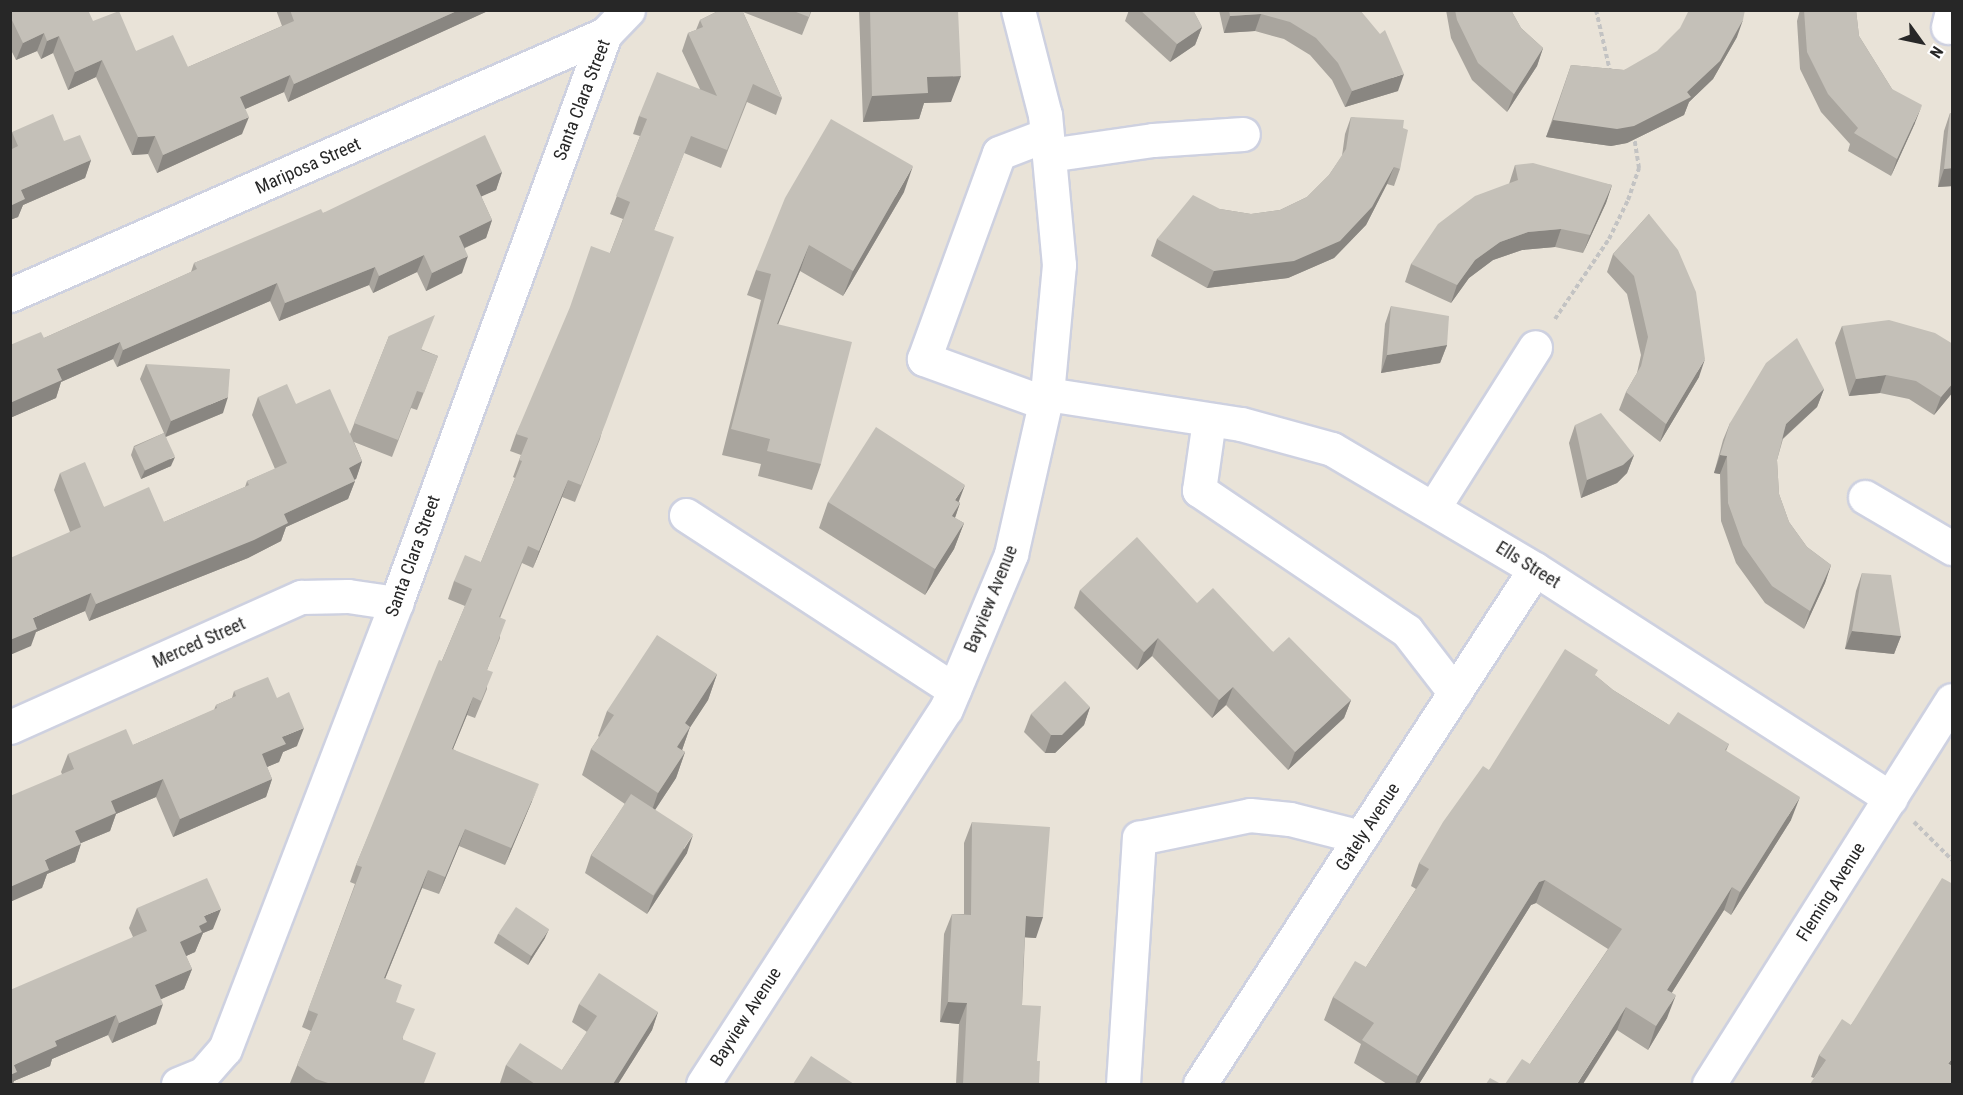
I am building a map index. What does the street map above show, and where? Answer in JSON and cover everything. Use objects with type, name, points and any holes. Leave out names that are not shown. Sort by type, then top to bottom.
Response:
[{"type":"street","name":"Santa Clara Street","points":[[178,1084],[203,1074],[225,1049],[396,603],[605,34],[628,10]]},
{"type":"street","name":"Bayview Avenue","points":[[703,1084],[946,709],[1011,554],[1046,398],[1059,265],[1045,115],[1018,10]]},
{"type":"street","name":"Mariposa Street","points":[[10,296],[605,34]]},
{"type":"street","points":[[1048,146],[1243,134]]},
{"type":"street","name":"Ells Street","points":[[1048,146],[999,153],[924,359],[1046,398],[1209,420],[1304,438],[1332,449],[1536,569],[1891,798]]},
{"type":"street","points":[[1434,507],[1535,347]]},
{"type":"street","points":[[1209,420],[1199,490],[1407,631],[1455,693]]},
{"type":"street","points":[[1865,497],[1953,548]]},
{"type":"street","points":[[686,515],[954,690]]},
{"type":"street","name":"Gately Avenue","points":[[1200,1084],[1536,569]]},
{"type":"street","name":"Merced Street","points":[[10,727],[301,597],[348,596],[396,603]]},
{"type":"street","name":"Fleming Avenue","points":[[1708,1084],[1891,798],[1944,733],[1953,700]]},
{"type":"street","points":[[1123,1084],[1139,838],[1250,815],[1290,819],[1361,837]]},
{"type":"path","points":[[1596,10],[1612,77]]},
{"type":"path","points":[[1535,347],[1610,240],[1628,200],[1639,168],[1633,129]]},
{"type":"path","points":[[1891,798],[1953,860]]},
{"type":"building","points":[[10,10],[88,10],[93,21],[119,11],[136,51],[173,35],[188,67],[294,21],[290,10],[459,10],[294,84],[290,75],[240,97],[249,117],[163,155],[155,136],[138,137],[102,60],[75,72],[59,36],[47,41],[44,33],[23,43],[10,16]]},
{"type":"building","points":[[720,10],[742,10],[782,98],[753,84],[727,150],[691,136],[654,230],[674,237],[581,485],[568,480],[539,551],[528,546],[499,617],[506,620],[487,670],[493,672],[481,701],[473,697],[452,749],[539,784],[511,848],[465,829],[445,877],[428,870],[384,978],[402,985],[396,1002],[415,1009],[402,1039],[436,1053],[424,1083],[427,1084],[331,1084],[316,1079],[297,1065],[318,1014],[308,1010],[362,867],[356,865],[439,660],[442,661],[472,589],[454,581],[465,555],[481,562],[522,461],[519,460],[528,438],[516,434],[570,307],[591,246],[610,253],[630,202],[616,196],[647,119],[639,116],[657,72],[717,96],[688,33],[703,27],[700,20]]},
{"type":"building","points":[[791,10],[811,10],[809,17]]},
{"type":"building","points":[[870,10],[958,10],[961,76],[927,77],[928,93],[872,96]]},
{"type":"building","points":[[1140,10],[1193,10],[1202,27],[1177,44]]},
{"type":"building","points":[[1229,10],[1360,10],[1380,34],[1385,30],[1404,74],[1352,91],[1338,63],[1316,38],[1290,22],[1261,14],[1230,16]]},
{"type":"building","points":[[1455,10],[1511,10],[1521,28],[1543,48],[1514,94],[1478,63],[1457,20]]},
{"type":"building","points":[[1689,10],[1745,10],[1743,20],[1720,61],[1687,92],[1691,97],[1634,126],[1617,129],[1553,120],[1571,65],[1624,70],[1657,51],[1680,28]]},
{"type":"building","points":[[1804,10],[1856,10],[1859,36],[1892,89],[1922,105],[1897,159],[1854,133],[1858,128],[1828,94],[1807,52]]},
{"type":"building","points":[[1950,113],[1953,113],[1953,168],[1944,169]]},
{"type":"building","points":[[53,114],[64,141],[80,135],[91,160],[21,190],[25,199],[10,206],[10,150],[18,146],[12,132]]},
{"type":"building","points":[[1351,117],[1404,120],[1403,128],[1408,130],[1400,169],[1394,167],[1372,207],[1340,241],[1294,261],[1214,271],[1157,239],[1193,195],[1220,209],[1251,214],[1280,210],[1307,197],[1329,175],[1346,149]]},
{"type":"building","points":[[831,119],[913,166],[853,271],[809,245],[777,324],[852,342],[821,464],[767,451],[770,439],[731,429],[771,274],[756,270],[785,198]]},
{"type":"building","points":[[485,135],[502,172],[476,185],[492,220],[459,236],[468,256],[432,273],[424,255],[379,276],[375,267],[285,303],[277,283],[123,350],[120,342],[57,369],[62,380],[10,403],[10,352],[12,352],[10,345],[41,332],[44,338],[197,269],[194,263],[321,209],[323,213]]},
{"type":"building","points":[[1533,163],[1612,185],[1590,235],[1561,229],[1528,232],[1500,242],[1475,260],[1457,285],[1411,264],[1438,224],[1475,196],[1518,180],[1515,165]]},
{"type":"building","points":[[1649,214],[1678,250],[1696,292],[1705,359],[1666,424],[1626,392],[1641,366],[1648,337],[1634,276],[1613,254]]},
{"type":"building","points":[[1391,306],[1449,316],[1447,345],[1387,355]]},
{"type":"building","points":[[435,315],[421,350],[438,356],[424,393],[417,391],[398,440],[354,423],[389,336]]},
{"type":"building","points":[[1889,320],[1935,333],[1953,344],[1953,383],[1941,397],[1916,381],[1886,375],[1856,379],[1842,326]]},
{"type":"building","points":[[1797,338],[1824,389],[1786,424],[1777,460],[1779,494],[1789,522],[1807,547],[1831,565],[1810,611],[1772,586],[1743,545],[1728,503],[1727,456],[1720,455],[1730,423],[1766,363]]},
{"type":"building","points":[[146,364],[230,369],[228,397],[171,421]]},
{"type":"building","points":[[287,384],[296,404],[330,389],[362,461],[349,468],[355,481],[284,514],[288,523],[254,540],[96,604],[91,593],[33,618],[37,629],[10,640],[10,558],[81,527],[60,473],[85,462],[104,507],[149,487],[164,522],[249,485],[247,481],[287,463],[258,397]]},
{"type":"building","points":[[1601,413],[1634,455],[1623,465],[1587,480],[1575,425]]},
{"type":"building","points":[[876,427],[965,485],[955,500],[960,503],[952,516],[964,523],[935,569],[828,502]]},
{"type":"building","points":[[164,433],[175,457],[145,471],[134,447]]},
{"type":"building","points":[[1137,537],[1197,603],[1213,588],[1273,652],[1289,637],[1351,700],[1295,752],[1233,687],[1219,700],[1158,638],[1144,652],[1080,590]]},
{"type":"building","points":[[1862,573],[1891,575],[1901,636],[1852,631]]},
{"type":"building","points":[[657,635],[717,674],[685,723],[690,727],[677,747],[685,752],[658,793],[591,749],[614,715],[607,711]]},
{"type":"building","points":[[1565,649],[1598,670],[1595,675],[1613,690],[1669,725],[1678,712],[1729,744],[1725,750],[1800,797],[1740,892],[1732,887],[1667,990],[1676,995],[1656,1026],[1626,1007],[1577,1084],[1505,1084],[1522,1059],[1530,1064],[1622,929],[1545,880],[1539,882],[1418,1076],[1362,1040],[1374,1023],[1333,997],[1355,961],[1366,967],[1429,869],[1419,863],[1443,822],[1483,766],[1489,770]]},
{"type":"building","points":[[268,677],[277,698],[289,692],[304,728],[282,737],[286,744],[262,754],[272,779],[180,819],[163,779],[111,801],[116,813],[75,831],[81,844],[45,860],[49,870],[10,887],[10,796],[74,769],[68,754],[126,729],[133,745],[217,708],[216,705],[236,696],[234,691]]},
{"type":"building","points":[[1065,681],[1090,707],[1062,735],[1051,735],[1031,714]]},
{"type":"building","points":[[631,794],[693,834],[653,896],[591,855]]},
{"type":"building","points":[[972,822],[1050,827],[1043,917],[1026,916],[1023,970],[1022,1005],[1041,1006],[1037,1061],[1040,1061],[1039,1084],[963,1084],[967,1003],[948,1002],[952,914],[971,915]]},
{"type":"building","points":[[207,878],[221,909],[204,916],[207,922],[199,926],[202,932],[180,942],[192,969],[155,985],[163,1004],[119,1023],[116,1015],[55,1041],[57,1046],[14,1065],[17,1072],[10,1075],[10,990],[147,931],[137,908]]},
{"type":"building","points":[[1942,878],[1953,884],[1953,1057],[1948,1064],[1953,1066],[1953,1084],[1810,1084],[1826,1060],[1819,1055],[1842,1019],[1851,1025]]},
{"type":"building","points":[[516,907],[549,929],[531,956],[498,934]]},
{"type":"building","points":[[599,973],[658,1012],[613,1084],[535,1084],[506,1065],[520,1043],[562,1070],[597,1016],[579,1004]]},
{"type":"building","points":[[811,1056],[854,1084],[793,1084]]},
{"type":"building","points":[[1490,1078],[1501,1084],[1486,1084]]}]
